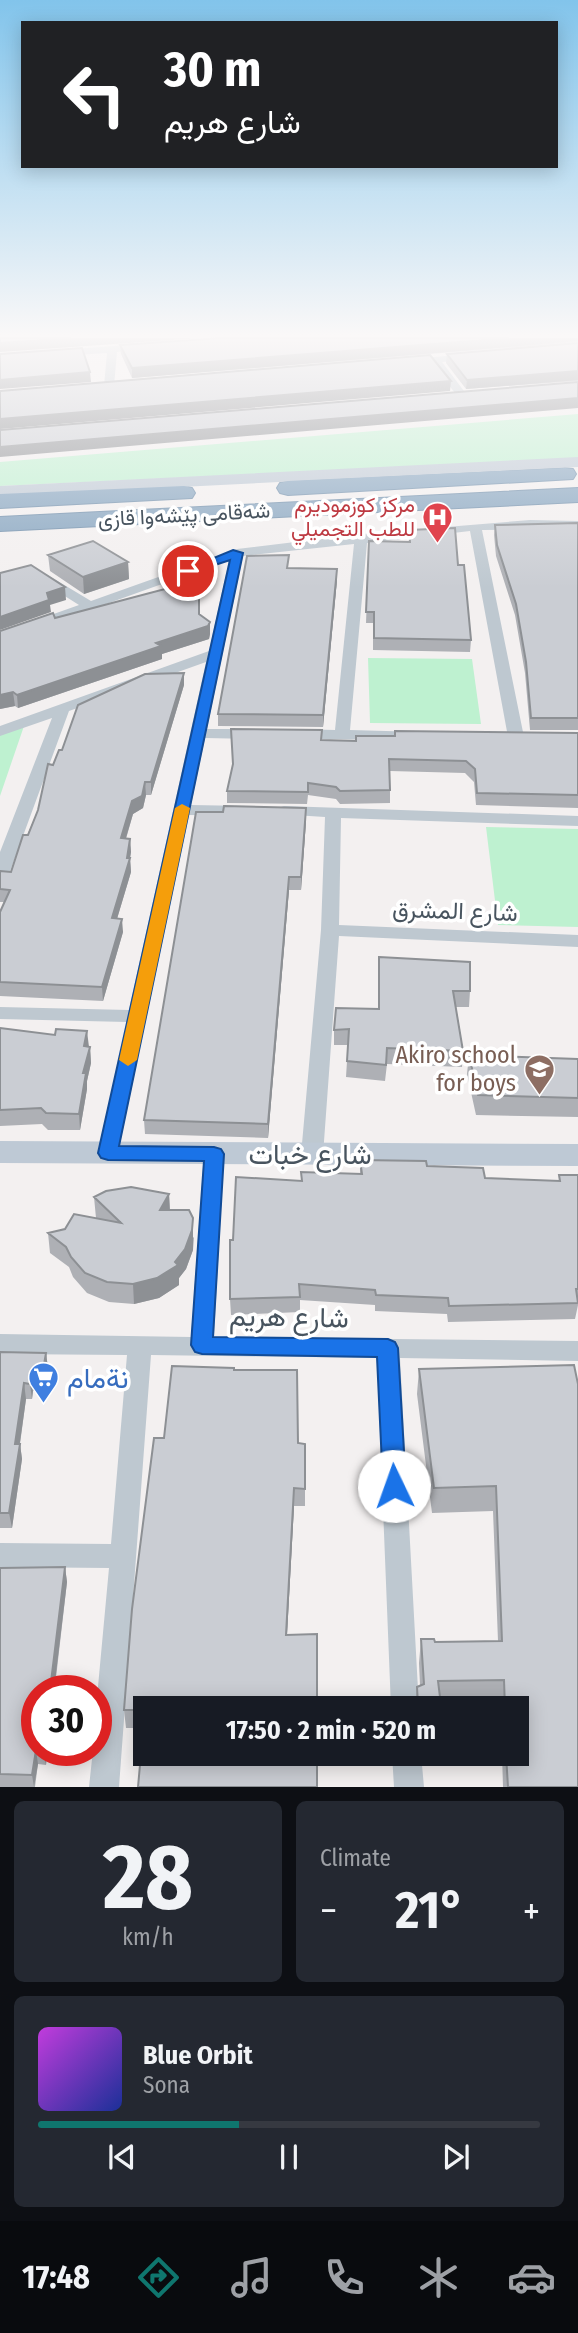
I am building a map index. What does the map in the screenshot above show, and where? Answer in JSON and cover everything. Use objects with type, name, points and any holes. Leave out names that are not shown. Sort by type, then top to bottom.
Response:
[{"type":"highway","name":"شەقامی پێشەوا قازی","points":[[0,524],[345,507],[577,466]]},
{"type":"highway","name":"شەقامی پێشەوا قازی","points":[[0,501],[339,485],[420,493],[578,495]]},
{"type":"highway","points":[[339,485],[351,489],[356,495],[354,502],[345,507]]},
{"type":"street","points":[[0,491],[577,466]]},
{"type":"street","points":[[0,638],[237,553],[475,527],[578,525]]},
{"type":"street","points":[[475,527],[515,737]]},
{"type":"street","points":[[342,734],[361,538]]},
{"type":"street","points":[[108,1153],[237,553]]},
{"type":"street","points":[[32,569],[90,606]]},
{"type":"street","points":[[0,731],[215,654]]},
{"type":"street","points":[[0,874],[63,708]]},
{"type":"street","points":[[198,733],[436,736]]},
{"type":"street","points":[[182,810],[333,812],[578,821]]},
{"type":"street","points":[[312,1155],[330,930],[333,812]]},
{"type":"street","name":"شارع المشرق","points":[[330,930],[578,941]]},
{"type":"street","points":[[0,1013],[137,1016]]},
{"type":"street","name":"شارع خبات","points":[[0,1152],[578,1155]]},
{"type":"street","points":[[202,1345],[214,1154]]},
{"type":"street","name":"شارع هريم","points":[[0,1344],[578,1351]]},
{"type":"street","points":[[104,1787],[140,1345]]},
{"type":"street","points":[[388,1348],[404,1696]]},
{"type":"street","points":[[0,1555],[123,1556]]},
{"type":"street","points":[[408,1766],[409,1787]]},
{"type":"green space","points":[[489,421],[578,421],[578,459],[0,486],[0,462]]},
{"type":"green space","points":[[368,658],[472,659],[481,724],[370,723]]},
{"type":"green space","points":[[24,726],[0,796],[0,735]]},
{"type":"green space","points":[[486,827],[578,829],[578,927],[498,925]]},
{"type":"building","points":[[104,421],[302,421],[0,447],[0,430]]},
{"type":"building","points":[[578,523],[578,718],[531,718],[526,662],[516,604],[497,545],[495,525]]},
{"type":"building","points":[[455,528],[458,565],[464,565],[471,640],[374,638],[374,612],[366,612],[369,541],[410,542],[409,530]]},
{"type":"building","points":[[93,541],[128,562],[83,577],[48,555]]},
{"type":"building","points":[[289,555],[287,568],[337,569],[323,715],[218,714],[247,556]]},
{"type":"building","points":[[31,565],[65,587],[47,593],[49,600],[0,617],[0,573]]},
{"type":"building","points":[[199,580],[199,614],[210,622],[208,626],[156,643],[161,646],[17,695],[13,692],[0,695],[0,631],[53,613],[55,618]]},
{"type":"building","points":[[184,673],[151,782],[145,782],[142,796],[132,801],[121,838],[130,839],[127,858],[130,858],[112,918],[122,919],[102,987],[0,982],[0,912],[10,890],[0,889],[0,871],[11,872],[23,835],[28,835],[38,810],[48,764],[53,765],[59,750],[62,750],[78,705],[145,674]]},
{"type":"building","points":[[231,729],[322,730],[321,740],[356,741],[356,736],[395,736],[395,731],[578,733],[578,795],[477,793],[475,769],[466,761],[389,759],[390,790],[340,791],[336,787],[308,783],[308,792],[227,791],[233,764]]},
{"type":"building","points":[[224,806],[306,808],[301,877],[289,877],[268,1124],[144,1120],[196,812],[223,812]]},
{"type":"building","points":[[379,957],[470,962],[470,991],[453,991],[463,1051],[387,1048],[386,1065],[347,1061],[349,1029],[334,1030],[336,1008],[379,1009]]},
{"type":"building","points":[[0,1028],[55,1035],[56,1029],[87,1031],[84,1046],[90,1047],[83,1073],[86,1073],[79,1114],[46,1113],[41,1108],[0,1110]]},
{"type":"building","points":[[469,1055],[578,1059],[578,1098],[478,1095]]},
{"type":"building","points":[[360,1160],[426,1161],[427,1166],[483,1168],[485,1178],[560,1181],[559,1175],[578,1175],[578,1303],[449,1306],[448,1298],[376,1295],[375,1290],[299,1284],[300,1297],[230,1299],[230,1240],[233,1240],[236,1177],[302,1181],[301,1172],[362,1174]]},
{"type":"building","points":[[131,1187],[169,1194],[160,1210],[189,1210],[193,1218],[192,1230],[185,1249],[175,1262],[178,1265],[157,1278],[133,1284],[107,1282],[85,1273],[66,1247],[48,1233],[65,1229],[74,1214],[121,1223],[94,1197],[106,1191]]},
{"type":"building","points":[[0,1352],[46,1353],[42,1376],[31,1376],[30,1384],[24,1383],[15,1444],[20,1444],[9,1513],[0,1513]]},
{"type":"building","points":[[574,1365],[578,1384],[578,1787],[508,1787],[507,1766],[529,1766],[529,1696],[505,1696],[504,1680],[438,1681],[440,1696],[418,1696],[417,1687],[424,1684],[421,1639],[434,1639],[435,1642],[502,1641],[496,1486],[434,1488],[419,1369]]},
{"type":"building","points":[[172,1366],[297,1370],[298,1443],[305,1444],[305,1489],[294,1488],[286,1635],[317,1634],[317,1696],[133,1696],[133,1710],[124,1710],[132,1609],[154,1438],[164,1438]]},
{"type":"building","points":[[65,1567],[52,1675],[21,1675],[21,1766],[33,1766],[32,1775],[0,1774],[0,1568]]},
{"type":"building","points":[[140,1766],[317,1766],[317,1787],[138,1787]]},
{"type":"slow traffic","points":[[128,1060],[182,808]]},
{"type":"place","name":"مركز كوزموديرم للطب التجميلي","points":[[438,544]]},
{"type":"place","name":"Akiro school for boys","points":[[539,1096]]},
{"type":"place","name":"نةمام","points":[[44,1405]]},
{"type":"route","points":[[188,571],[237,553],[108,1153],[214,1154],[202,1345],[388,1348],[394,1486]]}]
